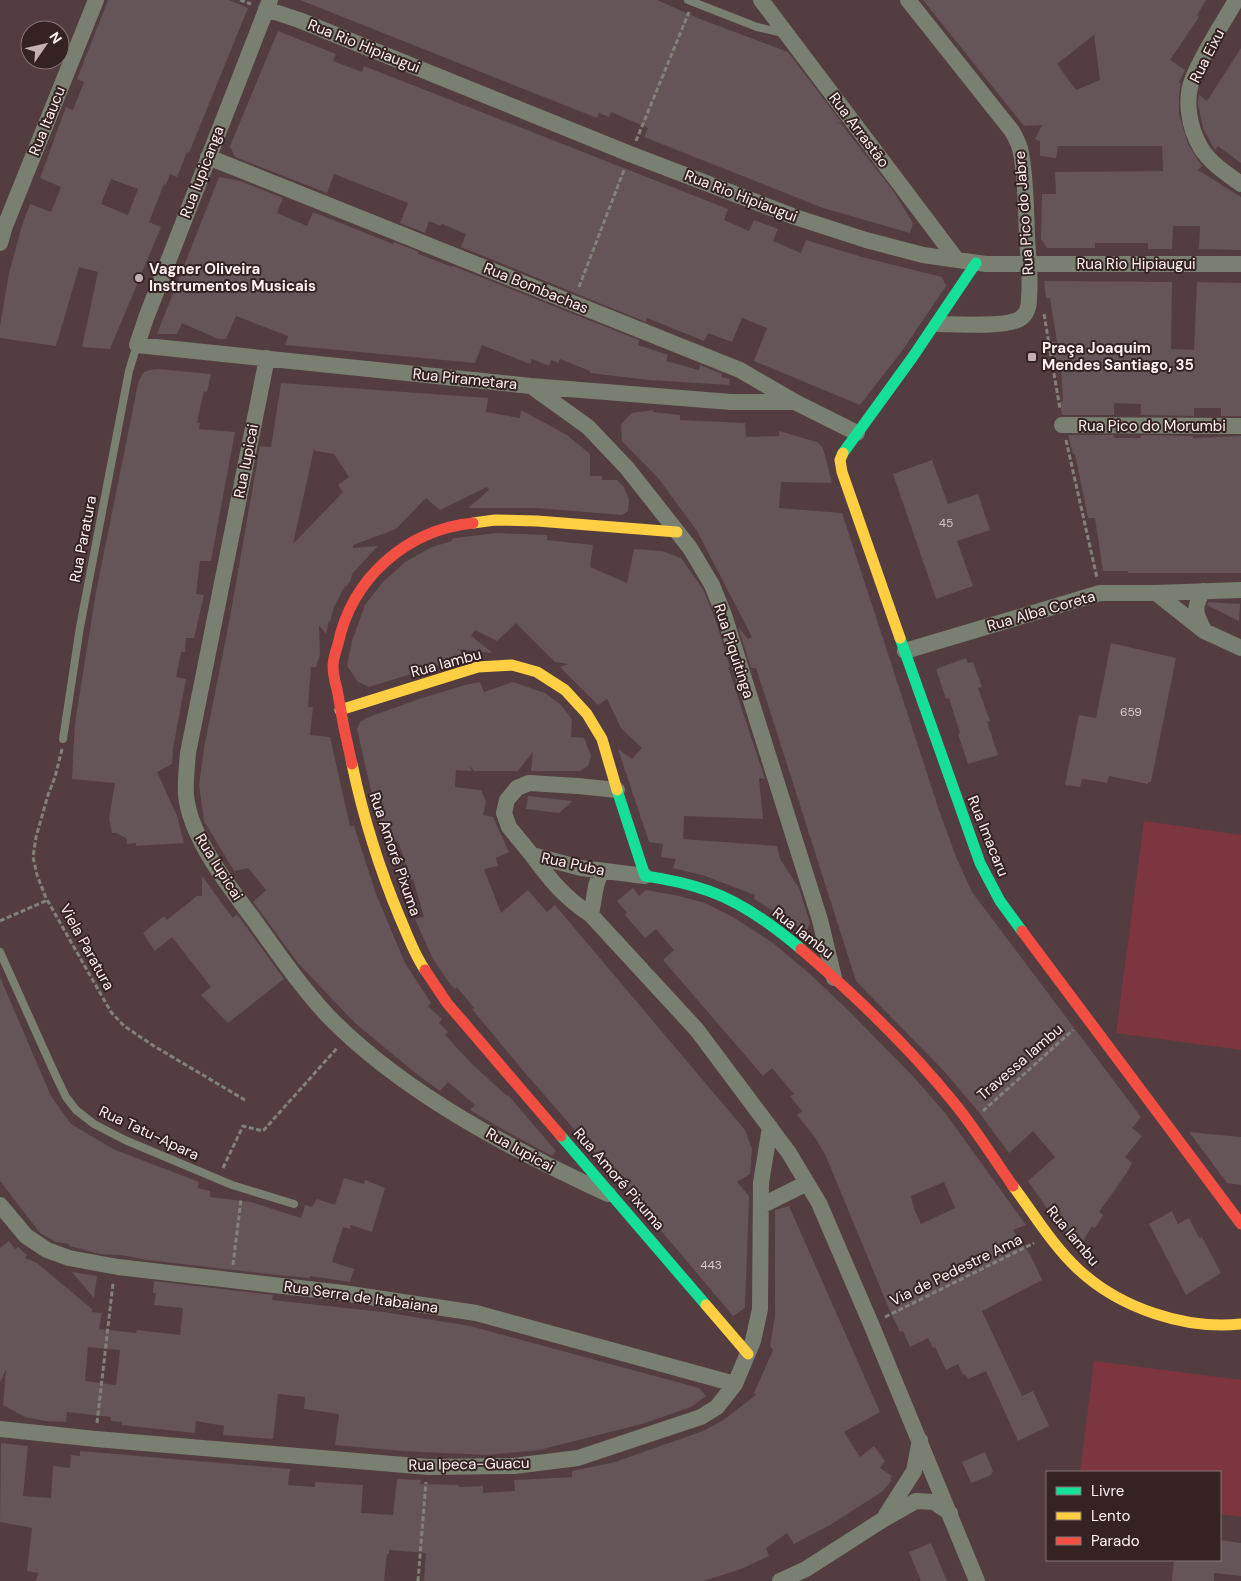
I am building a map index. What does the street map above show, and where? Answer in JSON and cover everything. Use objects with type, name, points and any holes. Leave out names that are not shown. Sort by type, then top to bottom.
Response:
[{"type":"street","name":"Rua Itaucu","points":[[0,243],[12,208],[96,0]]},
{"type":"street","name":"Rua Arrastão","points":[[761,0],[957,260]]},
{"type":"street","name":"Rua Pico do Jabre","points":[[908,0],[1012,132],[1019,144],[1026,200],[1030,299],[1022,318],[998,324],[938,324]]},
{"type":"street","name":"Rua Eixu","points":[[1236,0],[1192,79],[1188,102],[1191,125],[1201,149],[1221,170],[1241,184]]},
{"type":"street","name":"Rua Rio Hipiaugui","points":[[268,4],[299,20],[630,154],[795,217],[866,240],[923,255],[976,263],[1241,264]]},
{"type":"street","name":"Rua Iupicanga","points":[[137,345],[268,4]]},
{"type":"street","name":"Rua Bombachas","points":[[208,157],[740,370],[795,402],[857,433]]},
{"type":"street","name":"Rua Imacaru","points":[[976,263],[938,324],[844,450],[840,460],[842,472],[980,863],[990,884],[1013,920],[1241,1224]]},
{"type":"street","name":"Rua Pirametara","points":[[137,345],[531,386],[731,402],[795,402]]},
{"type":"street","name":"Rua Iupicai","points":[[267,358],[188,753],[186,795],[192,823],[220,873],[278,953],[325,1012],[349,1035],[405,1081],[436,1102],[547,1166],[614,1197]]},
{"type":"street","name":"Rua Piquitinga","points":[[531,386],[588,427],[627,468],[690,548],[712,586],[724,615],[820,920],[834,978]]},
{"type":"street","name":"Rua Pico do Morumbi","points":[[1062,425],[1241,426]]},
{"type":"street","name":"Rua Amoré Pixuma","points":[[677,532],[626,530],[537,521],[495,520],[452,525],[426,535],[397,551],[372,574],[354,598],[341,629],[332,666],[359,798],[388,889],[417,958],[447,1003],[748,1354]]},
{"type":"street","name":"Rua Alba Coreta","points":[[904,651],[1100,593],[1241,590]]},
{"type":"street","points":[[1203,591],[1197,600],[1195,609],[1204,631]]},
{"type":"street","points":[[1156,593],[1204,631],[1241,648]]},
{"type":"street","name":"Rua Iambu","points":[[340,710],[478,667],[512,666],[537,672],[565,690],[587,714],[602,739],[645,876],[661,878],[715,894],[750,912],[801,947],[903,1045],[944,1090],[1050,1235],[1079,1271],[1097,1286],[1115,1297],[1146,1309],[1192,1322],[1220,1326],[1241,1324]]},
{"type":"street","name":"Rua Puba","points":[[617,790],[529,784],[516,788],[507,800],[504,813],[509,827],[532,855],[567,865],[645,876]]},
{"type":"street","points":[[532,855],[553,884],[571,901],[591,915],[697,1030],[789,1154],[818,1203],[872,1324],[977,1581]]},
{"type":"street","points":[[591,915],[596,886],[601,871]]},
{"type":"street","name":"Rua Ipeca-Guacu","points":[[0,1429],[428,1467],[514,1466],[578,1458],[701,1417],[717,1407],[735,1384],[754,1341],[760,1309],[761,1183],[770,1127]]},
{"type":"street","points":[[761,1206],[807,1184]]},
{"type":"street","name":"Rua Serra de Itabaiana","points":[[0,1205],[26,1236],[46,1250],[69,1258],[115,1266],[343,1293],[476,1313],[735,1384]]},
{"type":"street","points":[[884,1519],[914,1471],[920,1440]]},
{"type":"street","points":[[780,1581],[809,1575],[884,1519],[916,1501],[934,1502],[950,1513]]},
{"type":"lane","points":[[688,0],[757,26],[786,33]]},
{"type":"lane","name":"Rua Paratura","points":[[63,739],[80,627],[129,371],[137,345]]},
{"type":"lane","name":"Rua Tatu-Apara","points":[[0,952],[66,1097],[76,1110],[94,1124],[126,1140],[218,1179],[294,1204]]},
{"type":"path","points":[[1042,305],[1062,425],[1100,593]]},
{"type":"path","name":"Viela Paratura","points":[[63,739],[61,757],[48,795],[33,857],[37,875],[48,900],[111,1012],[124,1026],[245,1100]]},
{"type":"path","points":[[0,921],[48,900]]},
{"type":"path","name":"Travessa Iambu","points":[[968,1123],[1087,1018]]},
{"type":"path","points":[[218,1179],[243,1126],[263,1131],[349,1035]]},
{"type":"path","points":[[231,1280],[242,1188]]},
{"type":"path","name":"Via de Pedestre Ama","points":[[872,1324],[1050,1235]]},
{"type":"path","points":[[96,1439],[115,1266]]},
{"type":"path","points":[[418,1581],[428,1467]]},
{"type":"shaded area","points":[[1144,821],[1241,835],[1241,1050],[1116,1033]]},
{"type":"shaded area","points":[[1094,1361],[1241,1380],[1241,1517],[1221,1514],[1221,1471],[1080,1471]]},
{"type":"building","points":[[108,0],[229,0],[248,8],[189,153],[187,152],[177,177],[170,174],[166,185],[164,184],[149,222],[161,227],[110,349],[82,347],[98,272],[79,267],[56,346],[0,338],[0,326],[9,273],[30,204],[51,212],[61,187],[40,178],[66,107],[73,110],[84,82],[77,79]],"holes":[[[111,179],[138,189],[128,215],[101,204]]]},
{"type":"building","points":[[300,0],[657,0],[700,19],[788,52],[842,123],[835,122],[842,124],[894,192],[913,223],[910,233],[823,208],[644,137],[648,128],[611,112],[609,117],[599,113],[597,118]]},
{"type":"building","points":[[923,0],[1206,0],[1197,15],[1199,17],[1170,60],[1185,70],[1179,82],[1181,84],[1179,114],[1188,144],[1202,166],[1198,170],[1241,197],[1241,250],[1199,249],[1200,226],[1173,226],[1172,249],[1148,249],[1148,243],[1095,243],[1095,248],[1047,248],[1041,239],[1042,194],[1056,194],[1055,172],[1163,171],[1162,146],[1058,146],[1056,158],[1040,156],[1040,141],[1035,139],[1042,125],[1024,126]],"holes":[[[1094,35],[1100,80],[1076,90],[1057,64]]]},
{"type":"building","points":[[278,31],[336,54],[333,61],[362,72],[364,66],[728,209],[724,220],[749,231],[754,220],[778,229],[773,241],[801,253],[806,240],[862,257],[942,277],[946,286],[902,351],[860,405],[754,361],[767,328],[742,318],[732,342],[708,333],[704,341],[647,318],[646,322],[461,247],[466,234],[442,224],[441,226],[429,221],[425,233],[400,223],[408,203],[334,174],[327,193],[235,157],[230,146]]},
{"type":"building","points":[[1241,48],[1241,163],[1218,146],[1215,150],[1203,128],[1198,104],[1199,95],[1207,101]]},
{"type":"building","points":[[219,177],[240,181],[283,198],[277,213],[307,226],[313,212],[393,244],[394,242],[419,252],[418,254],[453,266],[639,340],[638,345],[668,355],[666,361],[699,370],[700,365],[722,374],[721,377],[730,379],[729,385],[648,380],[590,373],[590,371],[560,359],[558,363],[551,360],[549,366],[532,359],[530,364],[482,345],[475,363],[285,345],[288,336],[236,316],[226,339],[218,339],[182,323],[177,334],[157,334]]},
{"type":"building","points":[[1044,281],[1172,282],[1171,349],[1194,350],[1197,282],[1241,283],[1241,416],[1221,416],[1221,408],[1194,408],[1194,416],[1141,415],[1141,404],[1114,403],[1114,415],[1062,415],[1060,402],[1063,401],[1061,365],[1055,365],[1052,342],[1057,342],[1050,298],[1046,298]]},
{"type":"building","points":[[158,369],[211,374],[207,392],[204,391],[197,422],[200,423],[199,429],[235,432],[211,561],[200,561],[196,594],[204,595],[194,638],[186,638],[185,652],[181,652],[176,677],[186,679],[172,764],[157,772],[177,816],[184,843],[136,846],[136,843],[127,844],[127,839],[117,833],[112,833],[109,819],[115,783],[72,779],[75,723],[96,592],[137,389],[139,380],[144,372]]},
{"type":"building","points":[[281,383],[488,398],[486,412],[520,418],[521,410],[567,435],[590,454],[590,476],[602,476],[602,480],[617,480],[624,487],[629,500],[628,511],[622,515],[537,508],[468,508],[489,490],[487,487],[440,510],[426,498],[396,529],[353,545],[353,548],[378,546],[352,574],[350,582],[345,586],[334,607],[326,634],[319,625],[320,654],[316,667],[311,667],[308,707],[313,707],[310,735],[330,737],[350,826],[354,826],[376,894],[405,963],[431,1003],[428,1006],[442,1019],[439,1023],[448,1032],[445,1035],[472,1064],[508,1095],[556,1151],[552,1156],[470,1110],[475,1105],[448,1082],[440,1091],[355,1023],[298,963],[253,902],[266,890],[248,868],[234,871],[204,821],[199,785],[204,748],[230,617],[260,446],[271,447]],"holes":[[[314,449],[334,454],[349,477],[338,485],[343,492],[293,544]]]},
{"type":"building","points":[[653,410],[653,412],[680,415],[680,420],[745,423],[746,437],[779,436],[779,431],[817,442],[823,448],[832,483],[781,482],[779,508],[842,513],[939,810],[956,857],[972,892],[1141,1117],[1132,1128],[1142,1136],[1125,1157],[1132,1163],[1099,1212],[1103,1215],[1095,1228],[1092,1226],[1079,1248],[1051,1214],[1028,1181],[1055,1157],[1033,1131],[1009,1153],[978,1111],[943,1070],[856,981],[756,668],[751,668],[738,627],[748,639],[752,637],[697,531],[658,478],[622,441],[621,425],[632,413]]},
{"type":"building","points":[[1068,435],[1114,435],[1114,438],[1141,438],[1141,435],[1193,436],[1193,438],[1241,436],[1241,573],[1128,573],[1128,571],[1103,571],[1095,518],[1088,518],[1075,454],[1073,454]]},
{"type":"building","points":[[932,460],[948,504],[978,494],[990,530],[957,541],[973,586],[936,599],[893,474]]},
{"type":"building","points":[[496,533],[547,535],[547,540],[593,545],[590,567],[627,583],[634,549],[662,551],[681,558],[703,589],[715,618],[730,667],[728,667],[765,779],[759,778],[763,819],[684,816],[683,839],[777,846],[780,859],[799,888],[810,923],[806,932],[754,899],[755,895],[705,876],[673,868],[676,859],[661,857],[663,844],[649,842],[618,749],[632,759],[642,748],[621,728],[607,699],[598,705],[560,667],[568,664],[555,662],[516,623],[497,641],[475,630],[471,636],[493,653],[457,649],[470,656],[369,687],[358,682],[347,666],[352,641],[365,605],[382,583],[405,562],[432,547],[452,541],[455,538]]},
{"type":"building","points":[[1208,602],[1240,604],[1239,621],[1207,605]]},
{"type":"building","points":[[1111,643],[1176,658],[1151,782],[1148,782],[1148,784],[1109,776],[1107,783],[1082,779],[1080,787],[1065,785],[1079,715],[1096,718]]},
{"type":"building","points":[[966,658],[968,663],[973,662],[982,687],[978,688],[990,721],[987,722],[998,755],[968,764],[949,698],[946,699],[936,669]]},
{"type":"building","points":[[480,682],[484,692],[513,682],[545,693],[560,704],[572,719],[571,737],[584,738],[591,756],[588,766],[580,771],[531,771],[533,752],[518,771],[474,771],[469,765],[472,771],[456,770],[455,787],[481,790],[486,802],[483,815],[493,817],[509,852],[496,858],[498,866],[484,869],[501,913],[528,890],[547,912],[555,905],[745,1130],[752,1149],[750,1174],[737,1182],[749,1196],[745,1308],[733,1316],[525,1073],[472,1009],[474,1008],[457,987],[455,989],[450,984],[433,959],[415,919],[424,917],[413,879],[411,880],[398,841],[386,841],[372,795],[357,729],[360,722],[366,718],[419,699]]},
{"type":"building","points":[[528,796],[573,801],[559,813],[526,809]]},
{"type":"building","points":[[202,876],[232,917],[237,914],[284,979],[228,1023],[201,995],[211,987],[172,937],[155,951],[143,933],[164,916],[167,920],[197,896],[202,896]]},
{"type":"building","points":[[633,888],[639,896],[646,890],[679,896],[705,903],[733,917],[773,943],[810,974],[912,1075],[946,1114],[1026,1225],[1013,1230],[1031,1256],[1042,1280],[982,1311],[1022,1396],[1033,1391],[1049,1426],[1018,1441],[986,1371],[968,1379],[965,1374],[963,1375],[958,1364],[946,1370],[935,1347],[933,1348],[928,1338],[910,1347],[903,1331],[900,1332],[887,1304],[825,1154],[814,1136],[797,1115],[802,1111],[790,1096],[794,1094],[772,1068],[763,1076],[663,960],[674,950],[656,929],[645,938],[625,915],[627,913],[617,901]],"holes":[[[944,1182],[955,1208],[921,1224],[914,1209],[911,1196]]]},
{"type":"building","points":[[0,977],[51,1096],[71,1124],[113,1149],[199,1182],[198,1188],[210,1191],[210,1197],[251,1202],[301,1218],[305,1205],[312,1207],[317,1199],[335,1205],[344,1178],[364,1184],[365,1180],[385,1188],[372,1232],[351,1225],[350,1229],[343,1227],[332,1262],[354,1269],[350,1282],[310,1276],[310,1278],[277,1275],[100,1254],[56,1242],[40,1233],[0,1181]]},
{"type":"building","points":[[1189,1132],[1241,1137],[1241,1185],[1227,1183]]},
{"type":"building","points":[[789,1206],[880,1412],[844,1432],[860,1457],[874,1446],[885,1461],[880,1468],[892,1476],[890,1479],[892,1480],[883,1491],[830,1525],[794,1544],[787,1533],[766,1548],[769,1556],[741,1569],[704,1581],[424,1581],[426,1553],[389,1550],[384,1581],[36,1581],[38,1573],[27,1571],[32,1528],[0,1522],[1,1443],[28,1446],[23,1496],[51,1498],[53,1466],[70,1468],[71,1455],[80,1456],[80,1451],[290,1469],[288,1485],[315,1487],[315,1482],[363,1485],[361,1513],[393,1515],[397,1479],[421,1480],[420,1484],[459,1485],[459,1487],[483,1486],[483,1493],[515,1491],[514,1480],[572,1477],[572,1471],[615,1462],[703,1431],[722,1421],[756,1395],[754,1393],[773,1350],[770,1346],[775,1316],[775,1210]]},
{"type":"building","points":[[1172,1211],[1178,1224],[1189,1218],[1199,1238],[1202,1237],[1221,1273],[1186,1295],[1149,1224]]},
{"type":"building","points":[[9,1241],[15,1249],[18,1247],[27,1255],[25,1258],[37,1263],[92,1309],[92,1312],[102,1313],[99,1329],[136,1333],[137,1330],[180,1335],[183,1308],[154,1305],[156,1293],[153,1293],[154,1281],[273,1295],[272,1300],[384,1312],[470,1326],[699,1388],[706,1396],[691,1407],[642,1424],[539,1450],[487,1455],[401,1451],[335,1445],[339,1414],[304,1409],[305,1397],[278,1394],[273,1439],[223,1435],[224,1426],[196,1421],[195,1433],[121,1425],[122,1422],[111,1421],[111,1417],[67,1412],[66,1422],[45,1421],[25,1417],[3,1405],[6,1370],[0,1382],[0,1248]],"holes":[[[88,1347],[120,1350],[116,1385],[85,1381]]]},
{"type":"building","points":[[72,1272],[97,1276],[94,1298]]},
{"type":"building","points":[[985,1452],[993,1471],[991,1475],[971,1483],[962,1462]]},
{"type":"building","points":[[1221,1540],[1241,1543],[1241,1576],[1214,1573],[1214,1581],[1172,1581],[1174,1561],[1221,1561]]},
{"type":"building","points":[[931,1543],[947,1581],[921,1581],[909,1552]]},
{"type":"traffic: fast","points":[[843,453],[912,358],[976,263]]},
{"type":"traffic: fast","points":[[900,638],[980,863],[1000,901],[1022,931]]},
{"type":"traffic: fast","points":[[617,790],[645,876],[686,884],[722,896],[758,916],[801,949]]},
{"type":"traffic: fast","points":[[561,1136],[706,1305]]},
{"type":"traffic: slow","points":[[843,453],[840,460],[842,472],[900,638]]},
{"type":"traffic: slow","points":[[473,523],[495,520],[537,521],[677,532]]},
{"type":"traffic: slow","points":[[340,710],[478,667],[512,665],[537,672],[565,690],[587,714],[602,739],[617,790]]},
{"type":"traffic: slow","points":[[352,764],[378,861],[411,945],[425,970]]},
{"type":"traffic: slow","points":[[1013,1186],[1052,1240],[1070,1261],[1095,1283],[1114,1295],[1154,1314],[1176,1320],[1220,1325],[1241,1324]]},
{"type":"traffic: slow","points":[[706,1305],[748,1354]]},
{"type":"traffic: jam","points":[[352,764],[333,666],[345,620],[356,598],[369,579],[386,561],[405,547],[426,536],[449,528],[473,523]]},
{"type":"traffic: jam","points":[[1022,931],[1241,1224]]},
{"type":"traffic: jam","points":[[801,949],[862,1004],[938,1083],[978,1134],[1013,1186]]},
{"type":"traffic: jam","points":[[425,970],[447,1003],[561,1136]]},
{"type":"place","name":"Vagner Oliveira Instrumentos Musicais","points":[[139,278]]},
{"type":"place","name":"Praça Joaquim Mendes Santiago, 35","points":[[1032,357]]}]
